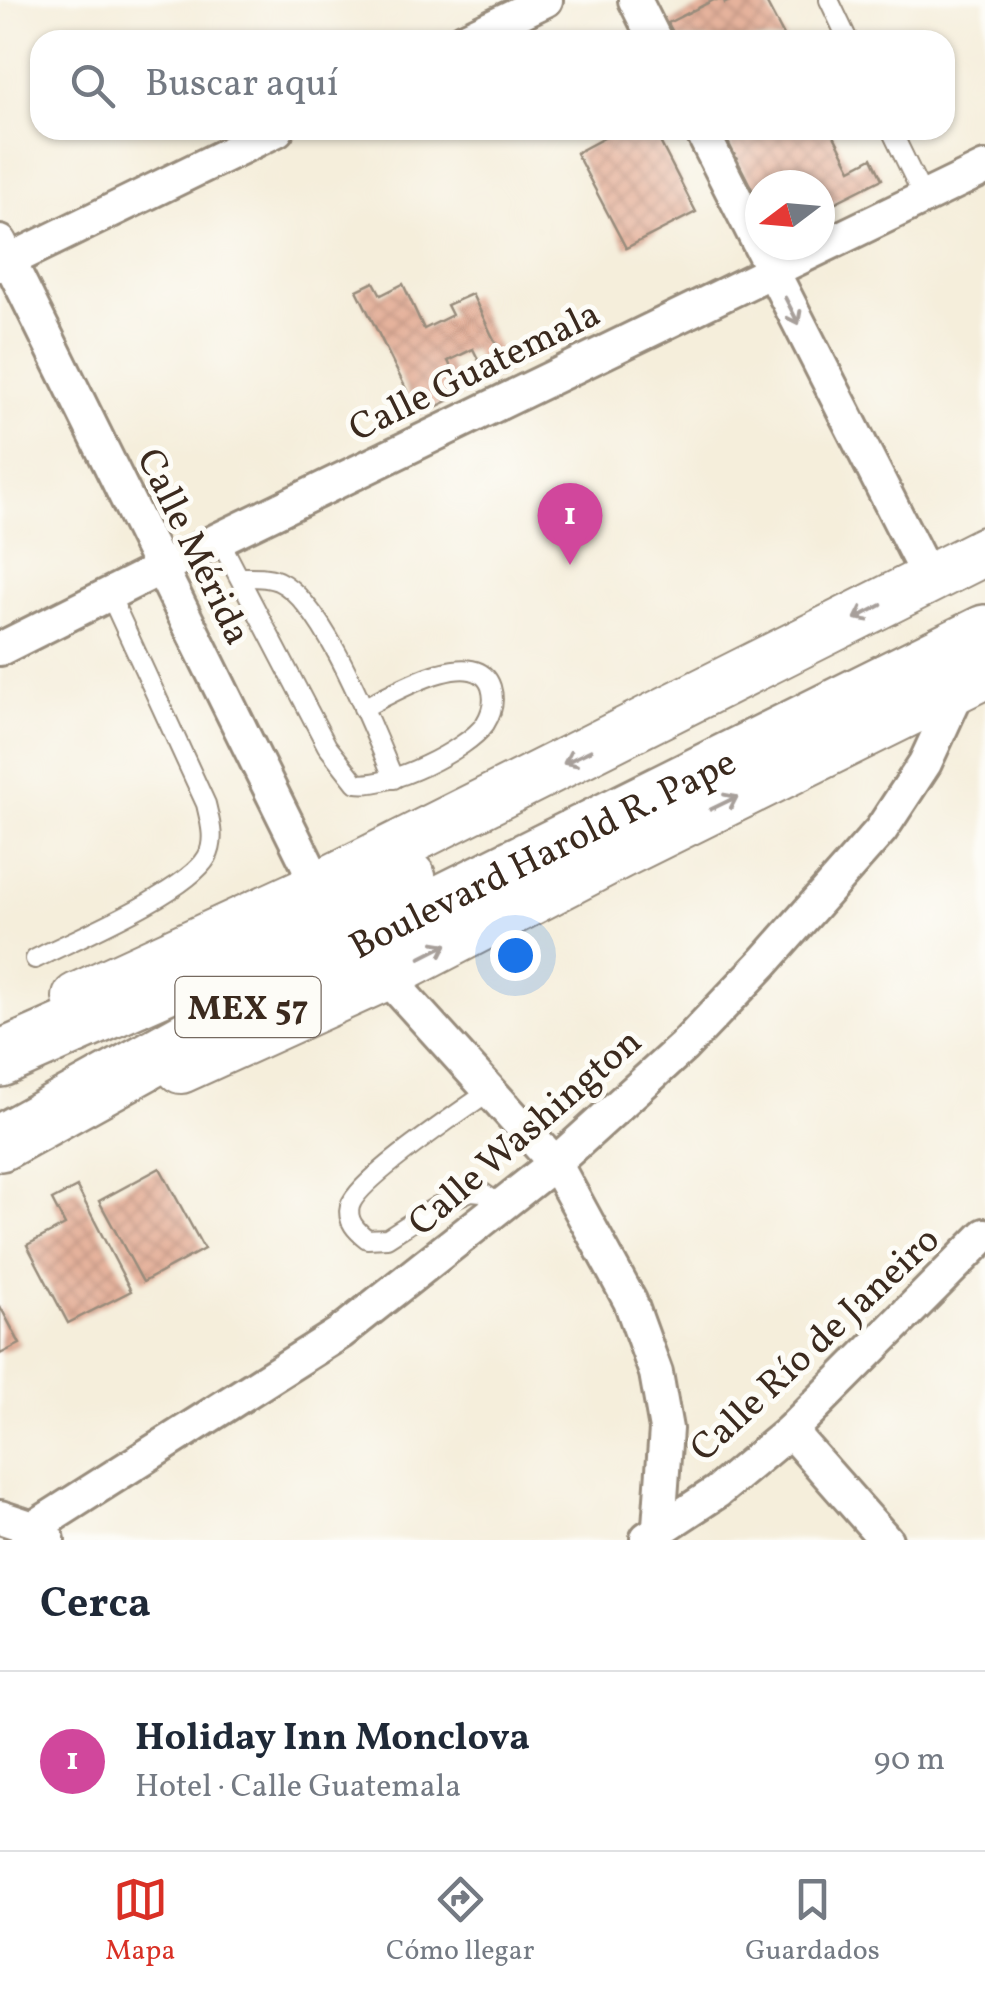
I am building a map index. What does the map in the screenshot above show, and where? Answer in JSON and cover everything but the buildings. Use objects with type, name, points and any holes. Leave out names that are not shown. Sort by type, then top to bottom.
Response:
[{"type":"highway","name":"Boulevard Harold R. Pape","points":[[12,1137],[365,941],[490,858],[985,594]]},
{"type":"highway","name":"Boulevard Harold R. Pape","points":[[5,1056],[349,907],[490,858],[985,633]]},
{"type":"street","points":[[484,30],[546,0]]},
{"type":"street","points":[[635,0],[650,30]]},
{"type":"street","points":[[3,256],[255,140]]},
{"type":"street","points":[[706,140],[930,580]]},
{"type":"street","name":"Calle Guatemala","points":[[0,649],[219,538],[985,168]]},
{"type":"street","name":"Calle Mérida","points":[[3,256],[318,886]]},
{"type":"street","points":[[5,1056],[55,1010],[88,991],[318,886],[985,551]]},
{"type":"street","points":[[12,1137],[88,1110],[386,976],[619,855],[973,680]]},
{"type":"street","name":"Calle Washington","points":[[41,1534],[340,1333],[555,1163],[682,1046],[764,962],[881,830],[925,764],[973,680]]},
{"type":"street","points":[[386,976],[555,1163],[630,1301],[656,1373],[666,1429],[654,1537]]},
{"type":"street","name":"Calle Río de Janeiro","points":[[654,1537],[790,1432],[985,1234]]},
{"type":"street","points":[[790,1432],[886,1540]]},
{"type":"street","points":[[0,1517],[41,1534]]},
{"type":"lane","points":[[830,0],[844,30]]},
{"type":"lane","points":[[897,140],[924,198]]},
{"type":"lane","points":[[219,538],[328,746],[356,783],[368,785],[394,778],[460,746],[488,720],[494,700],[490,683],[480,671],[464,668],[416,682],[362,708]]},
{"type":"lane","points":[[240,577],[278,580],[297,594],[316,617],[394,778]]},
{"type":"lane","points":[[35,959],[172,888],[198,868],[208,854],[212,832],[206,804],[109,592]]},
{"type":"lane","points":[[491,1090],[373,1178],[351,1202],[349,1216],[355,1230],[367,1239],[387,1238],[471,1190],[482,1192],[502,1206]]},
{"type":"place","name":"Holiday Inn Monclova","points":[[570,565]]}]
